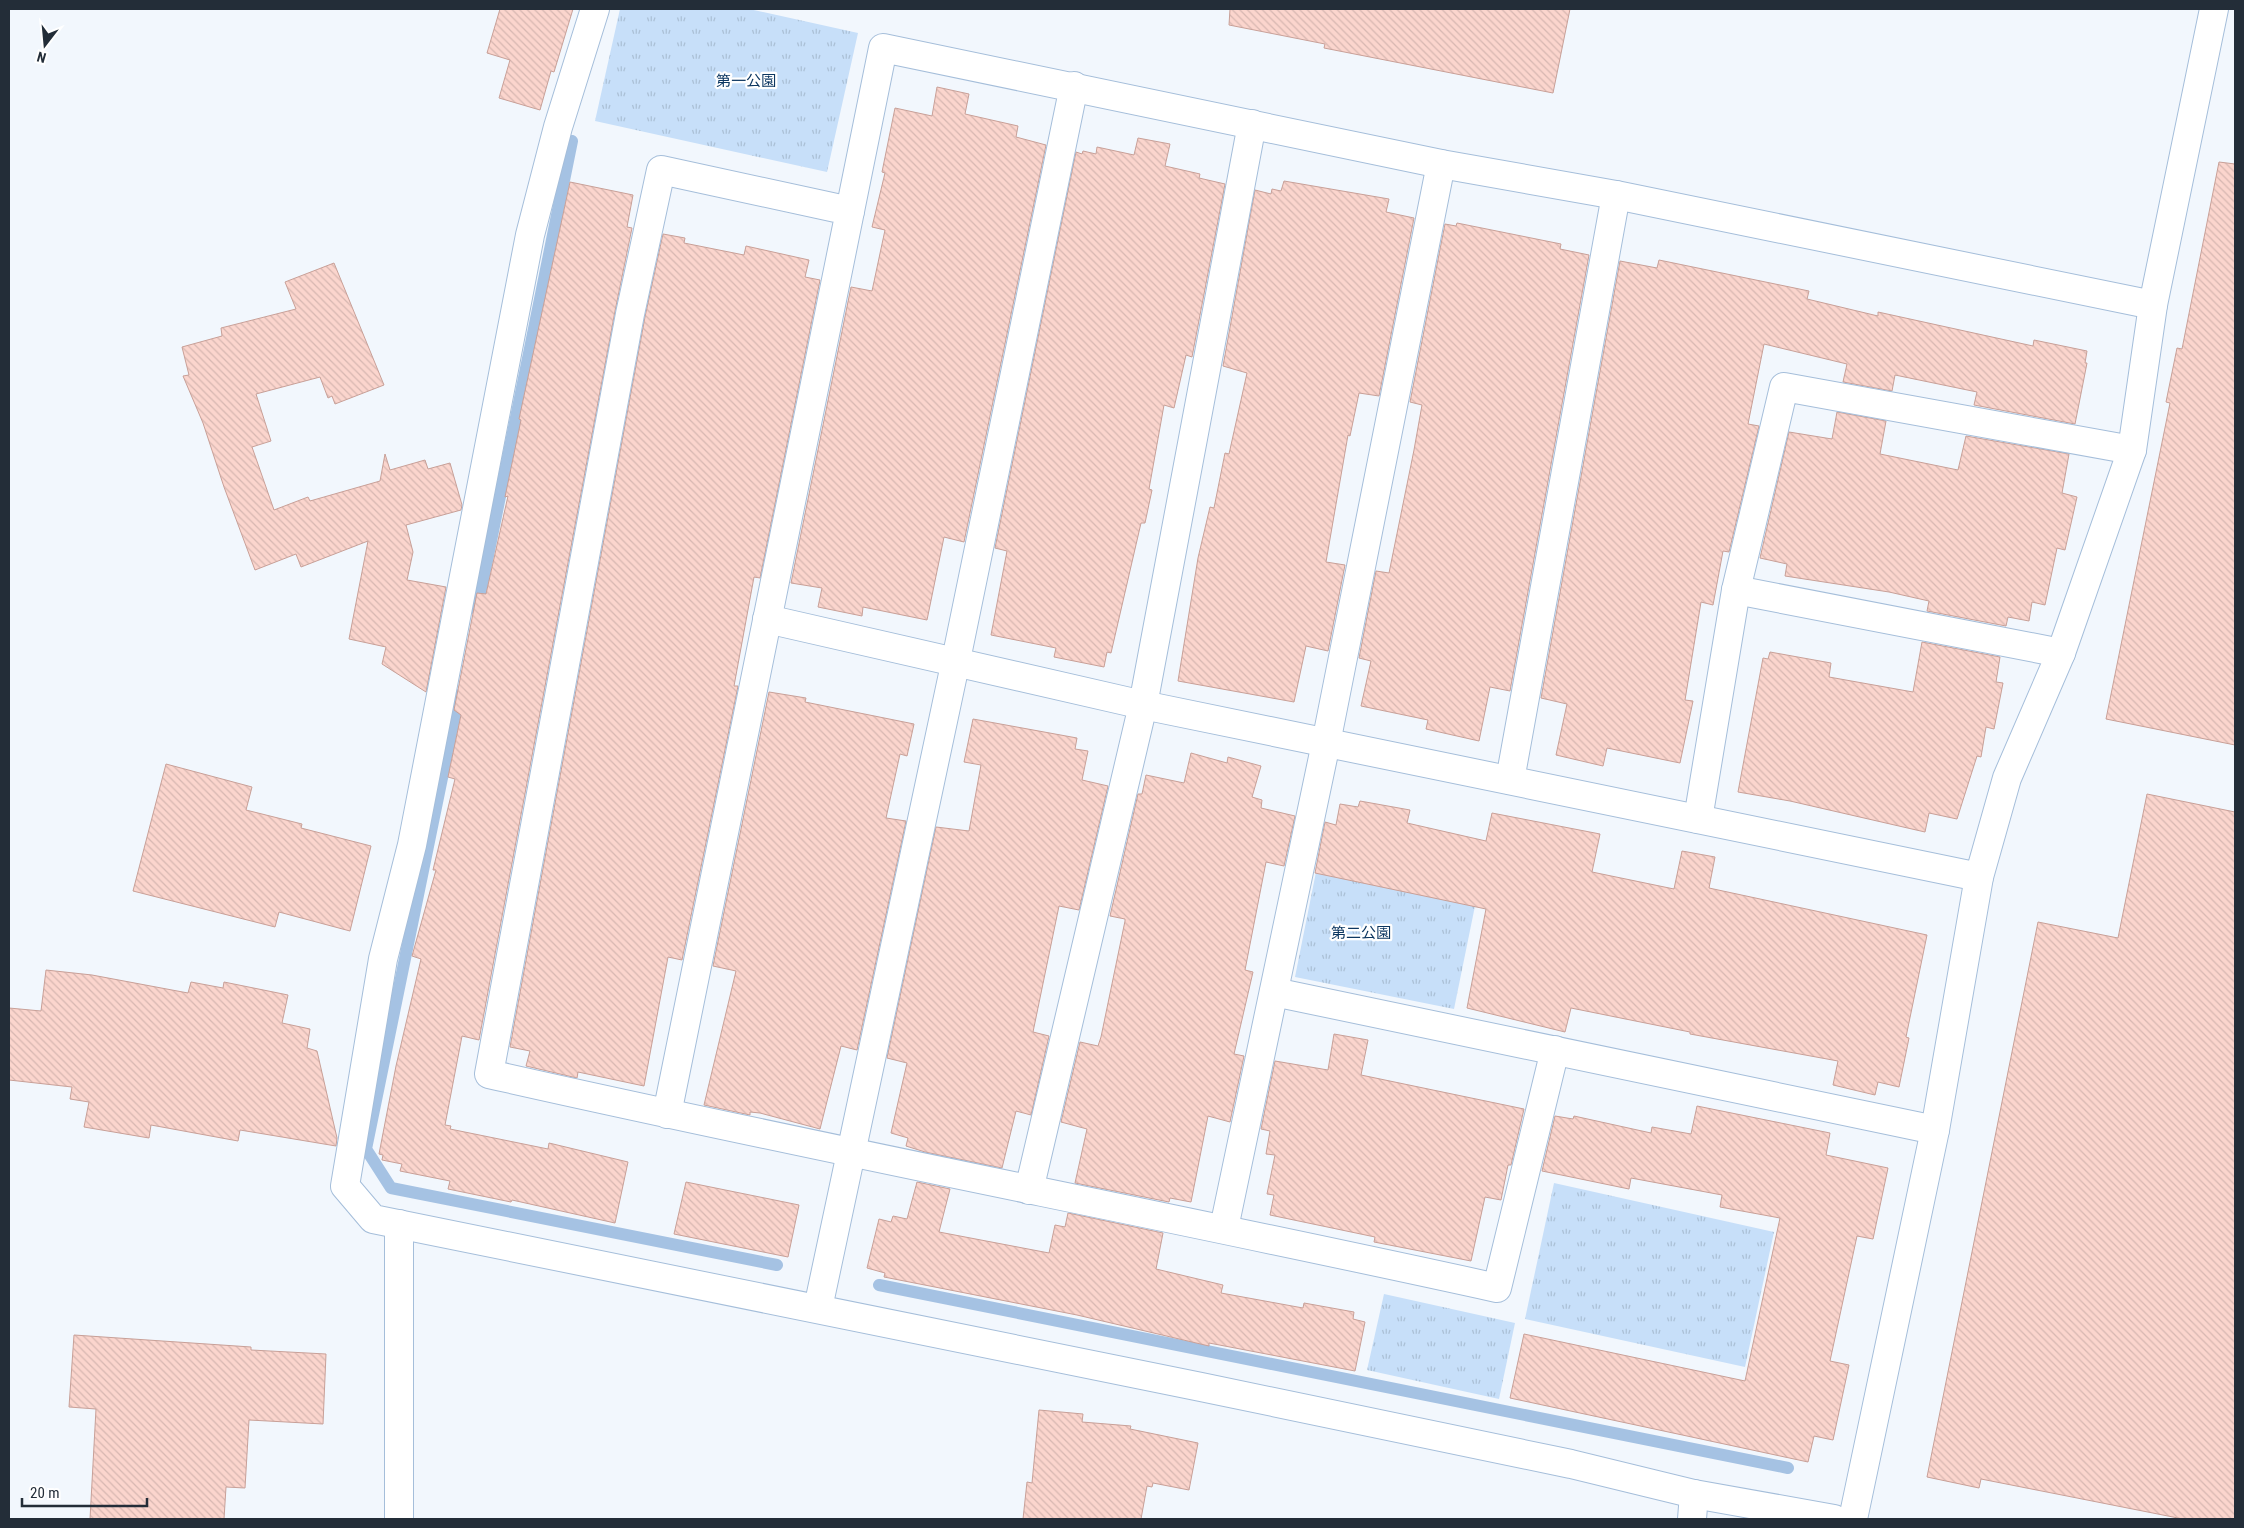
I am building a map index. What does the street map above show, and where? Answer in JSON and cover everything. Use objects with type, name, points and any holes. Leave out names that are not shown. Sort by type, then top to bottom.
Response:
[{"type":"street","points":[[595,9],[558,127],[530,235],[412,845],[383,959],[345,1186],[373,1219],[818,1308],[1562,1462],[1693,1507],[1834,1519]]},
{"type":"street","points":[[1853,1519],[1935,1130],[1979,877],[2007,778],[2061,652],[2132,450],[2153,305],[2214,9]]},
{"type":"street","points":[[667,1114],[883,48],[1074,86],[1441,164],[1616,194],[2153,305]]},
{"type":"street","points":[[818,1308],[956,660],[1074,86]]},
{"type":"street","points":[[1029,1190],[1143,705],[1252,124]]},
{"type":"street","points":[[1224,1228],[1326,743],[1441,164]]},
{"type":"street","points":[[850,211],[661,170],[630,314],[489,1074],[667,1114],[1029,1190],[1224,1228],[1497,1288],[1555,1050]]},
{"type":"street","points":[[1510,780],[1616,194]]},
{"type":"street","points":[[1698,819],[1736,590],[1784,387],[2132,450]]},
{"type":"street","points":[[1736,590],[2061,652]]},
{"type":"street","points":[[768,619],[956,660],[1143,705],[1979,877]]},
{"type":"street","points":[[1274,992],[1935,1130]]},
{"type":"street","points":[[399,1224],[399,1519]]},
{"type":"green space","name":"第一公園","points":[[620,9],[749,9],[858,33],[827,172],[595,121]]},
{"type":"green space","name":"第二公園","points":[[1317,867],[1476,901],[1454,1009],[1295,977]]},
{"type":"green space","points":[[1554,1183],[1774,1232],[1745,1367],[1525,1319]]},
{"type":"green space","points":[[1384,1294],[1515,1323],[1499,1399],[1367,1370]]},
{"type":"building","points":[[500,9],[573,9],[554,72],[551,71],[540,110],[499,98],[510,60],[487,53]]},
{"type":"building","points":[[1230,9],[1570,9],[1553,93],[1324,48],[1325,44],[1229,25]]},
{"type":"building","points":[[937,87],[969,94],[965,114],[1018,126],[1016,137],[1046,145],[964,542],[944,537],[927,620],[863,607],[862,616],[818,607],[822,588],[791,583],[851,287],[872,291],[885,230],[872,227],[885,173],[882,172],[895,108],[932,116]]},
{"type":"building","points":[[1138,138],[1170,144],[1165,166],[1200,174],[1199,178],[1225,184],[1192,357],[1186,355],[1174,408],[1164,405],[1149,489],[1152,490],[1145,523],[1141,523],[1111,653],[1107,652],[1104,667],[1054,657],[1056,648],[991,635],[1007,551],[995,548],[1076,152],[1082,154],[1083,151],[1096,154],[1097,147],[1134,155]]},
{"type":"building","points":[[2219,162],[2235,164],[2235,745],[2106,719],[2170,403],[2166,402],[2177,348],[2182,349]]},
{"type":"building","points":[[1284,181],[1389,199],[1386,212],[1414,218],[1379,396],[1359,393],[1350,436],[1348,435],[1326,562],[1345,565],[1328,651],[1306,646],[1294,702],[1178,681],[1198,558],[1210,507],[1214,508],[1225,453],[1229,454],[1247,373],[1223,366],[1255,190],[1271,194],[1272,189],[1281,191]]},
{"type":"building","points":[[570,182],[633,195],[627,227],[632,228],[479,1040],[462,1036],[445,1125],[451,1126],[450,1129],[548,1149],[549,1143],[628,1162],[615,1223],[512,1200],[511,1202],[448,1189],[450,1181],[400,1171],[402,1164],[382,1160],[383,1155],[379,1154],[396,1066],[421,959],[412,956],[436,870],[433,870],[455,779],[448,777],[461,715],[454,710],[477,593],[486,594],[508,496],[505,497],[521,420],[519,419]]},
{"type":"building","points":[[1457,223],[1561,244],[1560,249],[1589,255],[1510,691],[1490,687],[1479,741],[1426,729],[1428,720],[1361,706],[1371,661],[1359,658],[1376,571],[1389,573],[1422,405],[1410,402],[1445,224],[1456,226]]},
{"type":"building","points":[[663,234],[685,238],[684,243],[744,255],[746,246],[809,260],[805,277],[820,280],[760,578],[754,577],[734,686],[738,686],[682,960],[668,957],[644,1086],[578,1072],[577,1078],[526,1066],[530,1051],[510,1047],[645,317]]},
{"type":"building","points":[[1659,260],[1809,291],[1807,299],[1878,316],[1878,312],[2033,346],[2034,340],[2087,351],[2085,363],[2087,363],[2075,424],[1974,405],[1977,392],[1895,375],[1892,391],[1843,382],[1847,364],[1764,344],[1748,424],[1759,426],[1729,552],[1723,551],[1713,605],[1701,602],[1685,700],[1693,701],[1680,763],[1607,748],[1603,766],[1556,755],[1567,704],[1541,698],[1620,261],[1657,268]]},
{"type":"building","points":[[334,263],[384,385],[335,404],[332,396],[328,398],[320,377],[256,394],[271,441],[252,447],[274,510],[308,497],[310,501],[380,481],[385,454],[390,470],[425,460],[428,469],[450,463],[462,505],[461,510],[406,525],[413,552],[407,580],[446,587],[426,692],[382,664],[386,647],[349,639],[368,541],[301,567],[296,554],[255,570],[224,487],[203,423],[183,376],[189,375],[182,347],[222,336],[221,328],[296,309],[285,282]]},
{"type":"building","points":[[1837,412],[1886,421],[1880,454],[1958,470],[1966,436],[2069,454],[2062,493],[2077,497],[2065,550],[2057,548],[2045,605],[2032,602],[2029,621],[2008,617],[2006,626],[1927,611],[1929,601],[1889,592],[1785,576],[1787,564],[1760,558],[1789,432],[1832,439]]},
{"type":"building","points":[[1922,642],[2000,657],[1996,682],[2003,683],[1994,729],[1986,727],[1981,757],[1977,756],[1957,819],[1929,813],[1925,832],[1790,801],[1738,792],[1763,658],[1768,659],[1770,652],[1831,663],[1829,677],[1913,692]]},
{"type":"building","points":[[769,692],[806,698],[805,702],[914,724],[907,756],[900,754],[886,818],[906,821],[857,1050],[841,1046],[820,1129],[760,1113],[750,1112],[750,1115],[704,1105],[736,971],[713,966]]},
{"type":"building","points":[[973,719],[1077,738],[1075,749],[1088,751],[1082,780],[1108,786],[1079,910],[1059,906],[1033,1032],[1049,1036],[1031,1115],[1016,1111],[1002,1168],[925,1152],[906,1146],[908,1138],[891,1133],[907,1063],[887,1058],[936,827],[969,831],[981,765],[964,762]]},
{"type":"building","points":[[1191,753],[1227,763],[1228,757],[1261,766],[1252,797],[1262,800],[1261,808],[1295,816],[1284,866],[1266,862],[1245,970],[1253,972],[1234,1054],[1244,1056],[1230,1122],[1208,1116],[1191,1202],[1170,1198],[1169,1202],[1075,1183],[1087,1129],[1061,1122],[1080,1042],[1098,1046],[1101,1037],[1125,921],[1125,919],[1110,916],[1138,794],[1142,794],[1146,775],[1184,783]]},
{"type":"building","points":[[166,764],[252,787],[246,810],[302,824],[301,828],[371,846],[350,931],[279,912],[275,927],[133,891]]},
{"type":"building","points":[[2147,794],[2235,812],[2235,1519],[2183,1519],[1981,1479],[1979,1488],[1927,1477],[2038,922],[2118,938]]},
{"type":"building","points":[[1360,801],[1410,810],[1407,823],[1486,841],[1492,813],[1600,834],[1592,872],[1674,889],[1682,851],[1715,857],[1709,888],[1927,935],[1906,1037],[1909,1038],[1899,1087],[1878,1082],[1875,1095],[1833,1085],[1838,1061],[1690,1034],[1690,1032],[1571,1008],[1565,1032],[1467,1008],[1486,909],[1315,873],[1325,822],[1336,825],[1340,804],[1358,807]]},
{"type":"building","points":[[46,970],[92,975],[188,993],[191,982],[223,988],[224,982],[288,995],[282,1023],[310,1029],[307,1048],[317,1051],[337,1138],[336,1146],[240,1130],[238,1141],[151,1125],[149,1138],[84,1127],[89,1102],[70,1099],[72,1087],[9,1080],[9,1008],[41,1011]]},
{"type":"building","points":[[1334,1034],[1368,1040],[1361,1075],[1524,1109],[1511,1165],[1508,1165],[1501,1200],[1485,1197],[1471,1261],[1374,1242],[1375,1237],[1270,1215],[1274,1195],[1267,1194],[1275,1155],[1266,1154],[1270,1131],[1261,1129],[1275,1061],[1328,1070]]},
{"type":"building","points":[[1697,1106],[1830,1133],[1826,1155],[1888,1168],[1873,1239],[1857,1236],[1830,1361],[1849,1365],[1833,1440],[1814,1436],[1808,1462],[1510,1398],[1524,1334],[1745,1381],[1780,1218],[1720,1207],[1722,1195],[1631,1178],[1629,1189],[1542,1171],[1555,1116],[1573,1119],[1574,1116],[1651,1133],[1652,1127],[1691,1134]]},
{"type":"building","points":[[686,1182],[799,1205],[788,1257],[674,1234]]},
{"type":"building","points":[[917,1182],[950,1189],[939,1232],[1049,1253],[1055,1225],[1065,1227],[1068,1213],[1163,1233],[1156,1269],[1223,1285],[1221,1293],[1303,1308],[1304,1303],[1354,1312],[1353,1319],[1365,1322],[1355,1371],[1209,1343],[1209,1346],[1077,1315],[884,1277],[885,1273],[867,1268],[879,1219],[891,1222],[893,1216],[907,1219]]},
{"type":"building","points":[[74,1335],[251,1347],[251,1350],[326,1354],[323,1424],[249,1420],[245,1488],[226,1487],[224,1519],[90,1519],[96,1409],[69,1407]]},
{"type":"building","points":[[1039,1410],[1083,1414],[1082,1422],[1131,1426],[1130,1429],[1198,1443],[1189,1490],[1153,1483],[1152,1487],[1147,1486],[1141,1519],[1023,1519],[1027,1482],[1032,1483]]},
{"type":"waterway","points":[[477,610],[572,141]]},
{"type":"waterway","points":[[459,695],[366,1149],[391,1188],[777,1265]]},
{"type":"waterway","points":[[879,1285],[1788,1468]]}]
